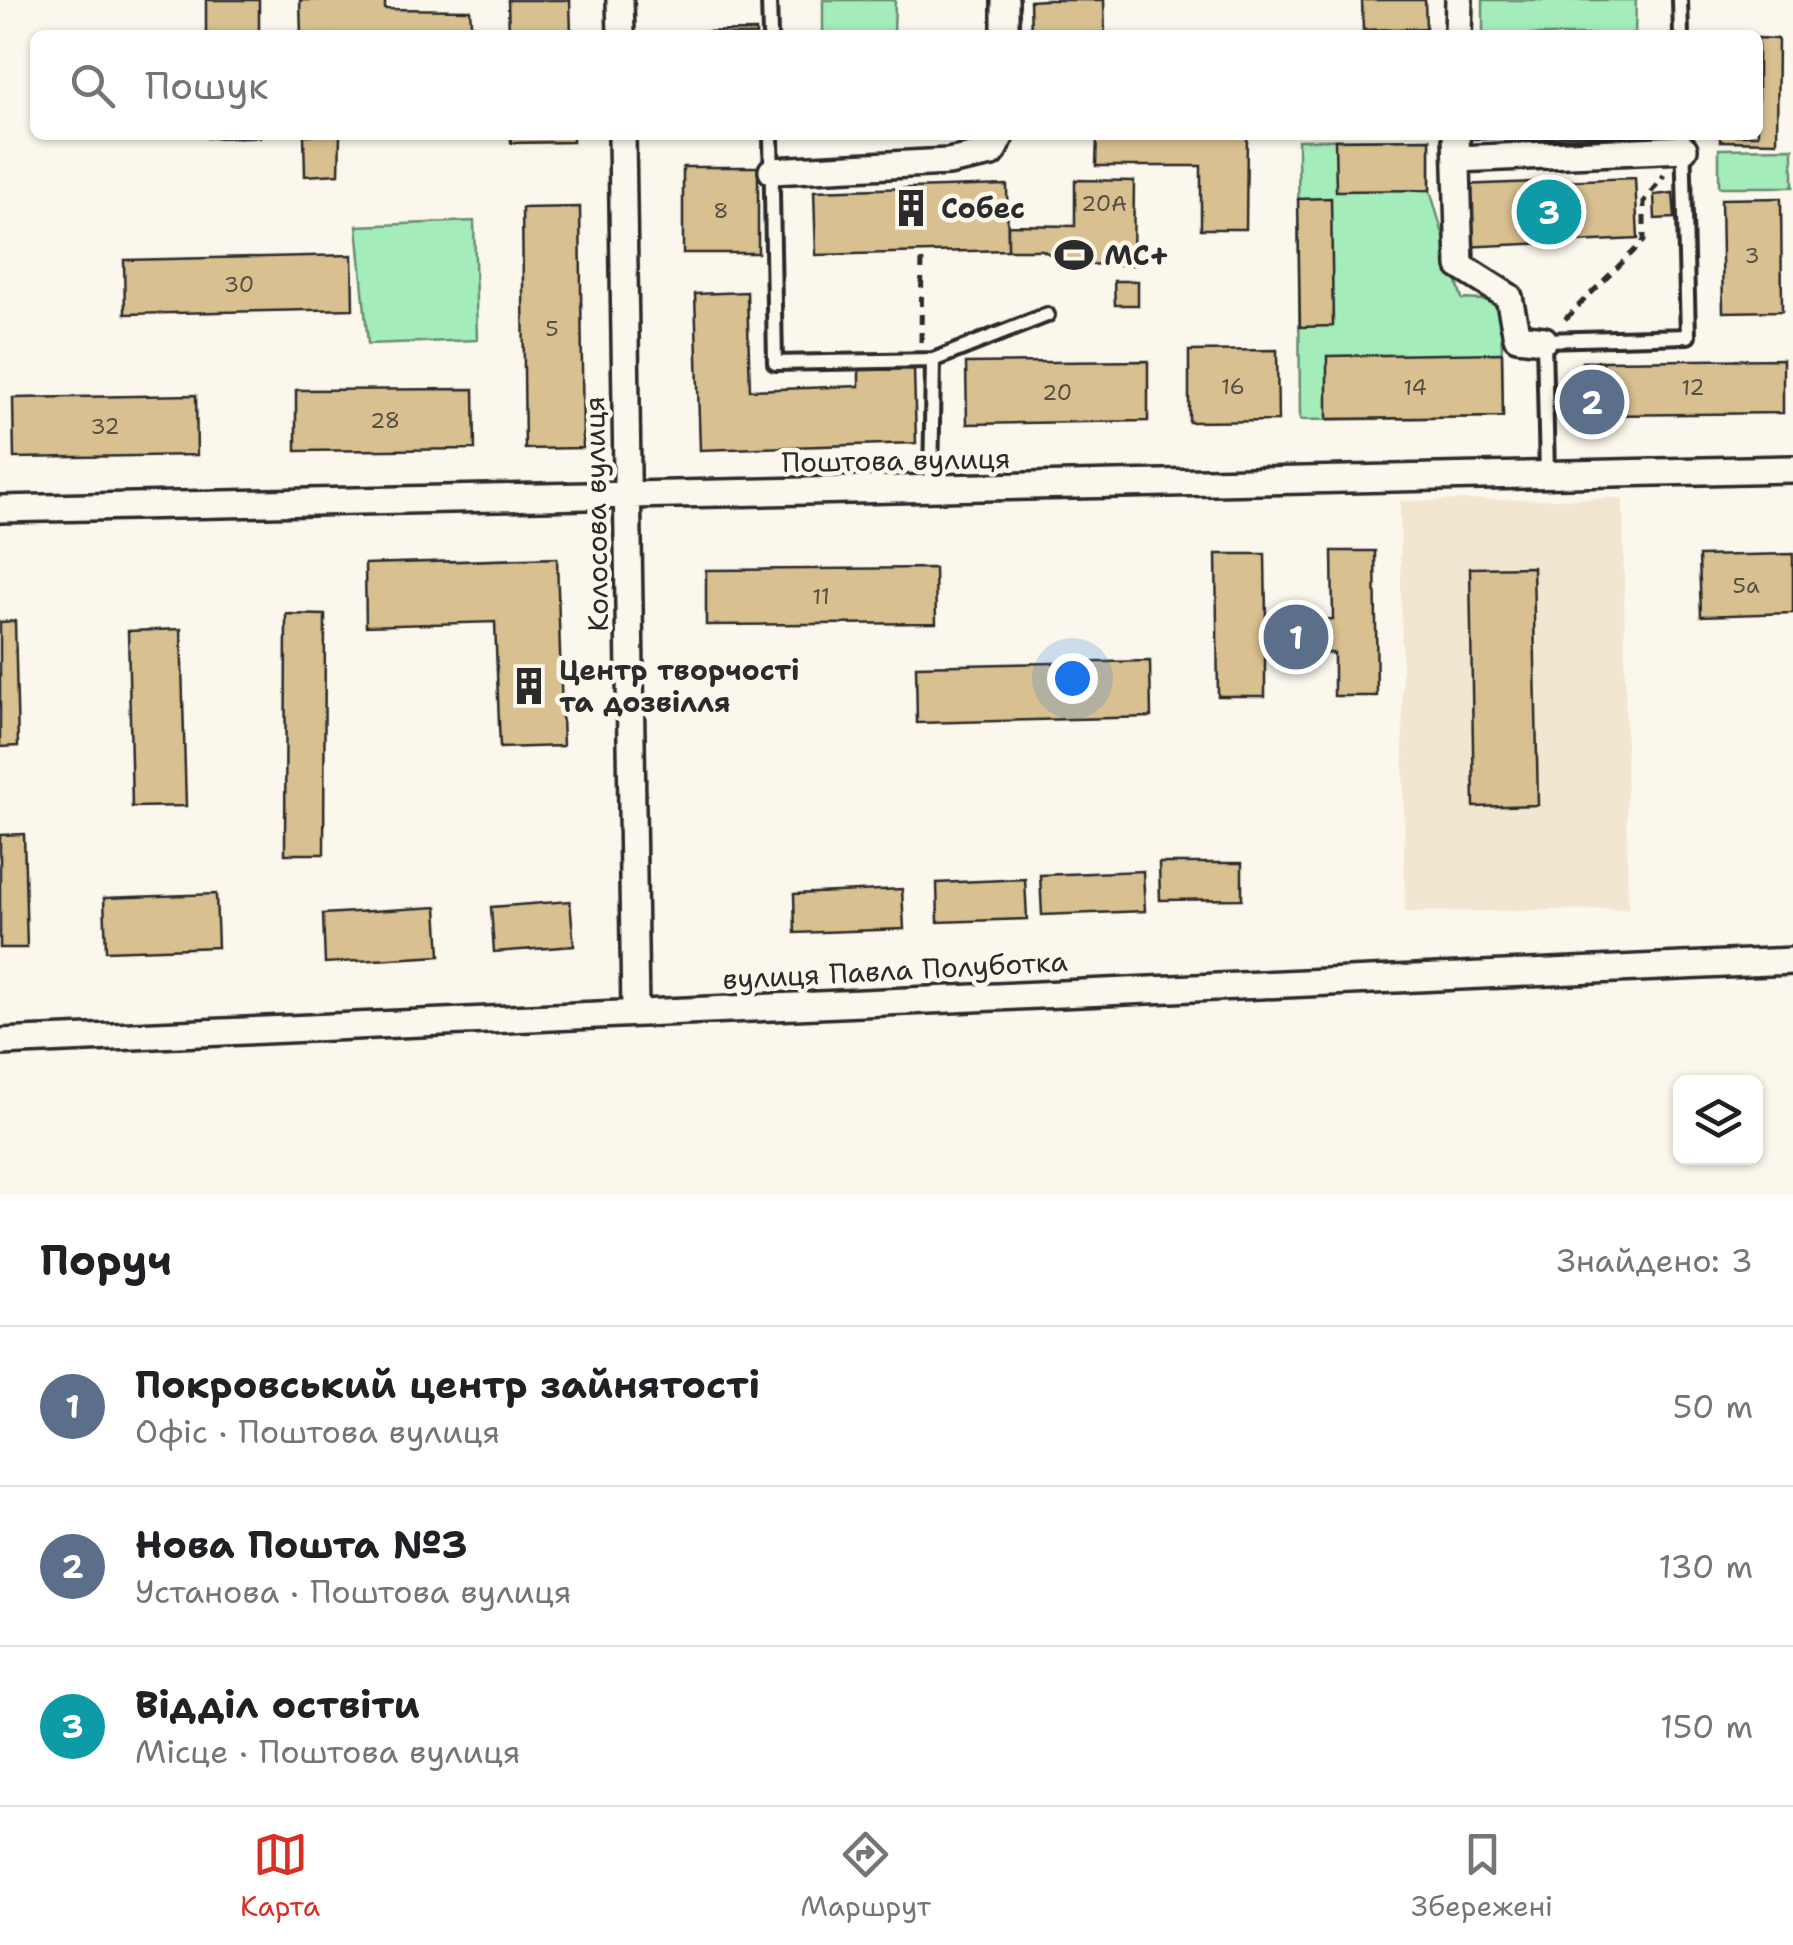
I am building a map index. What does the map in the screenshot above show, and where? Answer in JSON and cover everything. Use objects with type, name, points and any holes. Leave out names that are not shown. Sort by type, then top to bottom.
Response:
[{"type":"street","points":[[620,0],[621,30]]},
{"type":"street","points":[[1005,0],[1005,30]]},
{"type":"street","points":[[1458,30],[1459,0]]},
{"type":"street","name":"Колосова вулиця","points":[[622,140],[635,1012]]},
{"type":"street","points":[[772,171],[948,162],[992,153],[998,140]]},
{"type":"street","points":[[1544,340],[1516,338],[1510,297],[1460,266],[1456,147],[1684,142]]},
{"type":"street","name":"Поштова вулиця","points":[[0,509],[1793,469]]},
{"type":"street","name":"вулиця Павла Полуботка","points":[[0,1042],[1793,960]]},
{"type":"lane","points":[[769,0],[770,30]]},
{"type":"lane","points":[[1680,0],[1681,30]]},
{"type":"lane","points":[[772,140],[775,363],[927,360],[1047,315]]},
{"type":"lane","points":[[1547,474],[1544,340],[1688,336],[1684,142]]},
{"type":"lane","points":[[927,360],[931,489]]},
{"type":"path","points":[[1544,340],[1644,241],[1644,202],[1684,142]]},
{"type":"path","points":[[922,252],[927,360]]},
{"type":"shaded area","points":[[1623,498],[1628,909],[1405,912],[1400,501]]},
{"type":"green space","points":[[823,0],[895,0],[894,30],[823,30]]},
{"type":"green space","points":[[1483,0],[1636,0],[1635,30],[1483,30]]},
{"type":"green space","points":[[1298,140],[1430,140],[1430,190],[1462,299],[1501,301],[1503,417],[1300,420]]},
{"type":"green space","points":[[1793,148],[1793,187],[1719,187],[1719,149]]},
{"type":"green space","points":[[474,221],[477,340],[368,344],[357,226]]},
{"type":"building","points":[[206,0],[259,0],[259,30],[206,30]]},
{"type":"building","points":[[300,0],[385,0],[385,9],[470,10],[472,30],[301,30]]},
{"type":"building","points":[[508,0],[570,0],[571,30],[509,30]]},
{"type":"building","points":[[1104,0],[1105,30],[1031,30],[1030,1]]},
{"type":"building","points":[[1362,0],[1425,0],[1426,28],[1363,30]]},
{"type":"building","points":[[1763,38],[1778,39],[1777,142],[1720,141],[1763,140]]},
{"type":"building","points":[[304,140],[340,140],[339,174],[305,176]]},
{"type":"building","points":[[511,140],[573,140],[573,142]]},
{"type":"building","points":[[1097,140],[1247,140],[1246,229],[1201,229],[1201,166],[1096,166]]},
{"type":"building","points":[[1335,140],[1430,140],[1430,190],[1336,191]]},
{"type":"building","points":[[683,167],[758,167],[758,253],[683,253]]},
{"type":"building","points":[[1635,178],[1638,239],[1462,247],[1459,185]]},
{"type":"building","points":[[1075,180],[1134,181],[1133,265],[1068,264],[1042,250],[1008,250],[1008,225],[1075,226]]},
{"type":"building","name":"Собес","points":[[1007,185],[1008,250],[816,255],[814,191]]},
{"type":"building","points":[[1673,193],[1675,218],[1655,219],[1654,195]]},
{"type":"building","points":[[1331,198],[1333,326],[1300,327],[1298,199]]},
{"type":"building","points":[[1781,198],[1782,311],[1723,312],[1721,199]]},
{"type":"building","points":[[580,207],[583,448],[525,449],[522,208]]},
{"type":"building","points":[[352,255],[353,309],[125,314],[124,260]]},
{"type":"building","points":[[1114,281],[1138,281],[1138,305],[1115,305]]},
{"type":"building","points":[[747,292],[750,390],[859,386],[859,370],[914,369],[916,443],[700,450],[695,294]]},
{"type":"building","points":[[1277,350],[1278,421],[1189,422],[1189,351]]},
{"type":"building","points":[[1502,353],[1503,417],[1327,419],[1327,356]]},
{"type":"building","points":[[1783,359],[1783,413],[1604,415],[1603,361]]},
{"type":"building","points":[[1148,361],[1148,421],[967,424],[966,363]]},
{"type":"building","points":[[1603,361],[1604,415],[1583,415],[1582,362]]},
{"type":"building","points":[[474,389],[475,449],[296,451],[296,390]]},
{"type":"building","points":[[196,395],[197,455],[14,458],[13,398]]},
{"type":"building","points":[[1332,551],[1375,551],[1377,696],[1334,696],[1334,653],[1265,654],[1265,696],[1218,696],[1216,554],[1265,554],[1266,620],[1333,619]]},
{"type":"building","points":[[1793,554],[1793,613],[1701,616],[1699,556]]},
{"type":"building","name":"Центр творчості та дозвілля","points":[[557,558],[563,746],[500,748],[495,622],[366,626],[365,564]]},
{"type":"building","points":[[1533,567],[1538,805],[1474,807],[1470,568]]},
{"type":"building","points":[[935,568],[936,623],[706,625],[706,570]]},
{"type":"building","points":[[286,614],[325,615],[324,854],[285,854]]},
{"type":"building","points":[[15,621],[18,746],[0,747],[0,622]]},
{"type":"building","points":[[181,629],[186,806],[132,807],[128,631]]},
{"type":"building","points":[[1150,661],[1151,717],[917,723],[916,666]]},
{"type":"building","points":[[24,834],[27,948],[0,948],[0,835]]},
{"type":"building","points":[[1159,863],[1242,863],[1242,899],[1160,900]]},
{"type":"building","points":[[1143,871],[1145,911],[1042,915],[1040,875]]},
{"type":"building","points":[[1025,879],[1027,919],[938,922],[937,883]]},
{"type":"building","points":[[902,889],[904,929],[795,933],[794,894]]},
{"type":"building","points":[[216,894],[218,947],[106,951],[104,898]]},
{"type":"building","points":[[570,901],[574,946],[494,952],[491,907]]},
{"type":"building","points":[[437,907],[440,956],[325,963],[323,914]]},
{"type":"place","name":"Собес","points":[[911,208]]},
{"type":"place","name":"Відділ оствіти","points":[[1549,212]]},
{"type":"place","name":"МС+","points":[[1074,255]]},
{"type":"place","name":"Нова Пошта №3","points":[[1592,402]]},
{"type":"place","name":"Покровський центр зайнятості","points":[[1296,637]]},
{"type":"place","name":"Центр творчості та дозвілля","points":[[529,686]]}]
